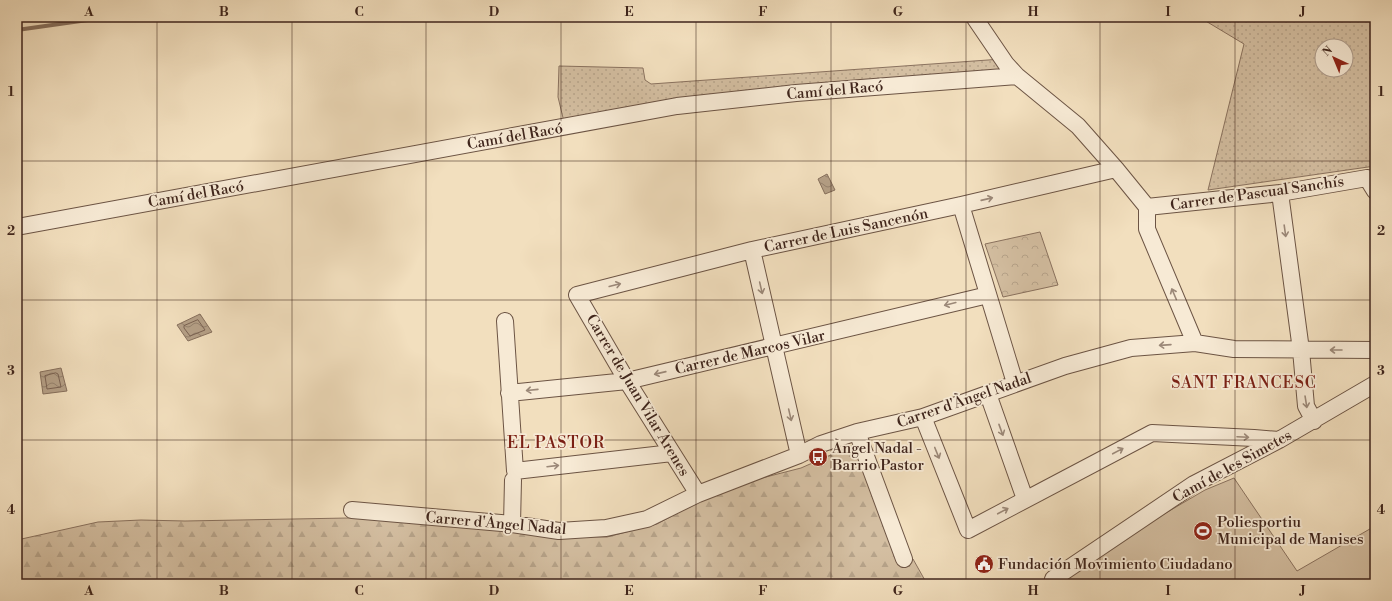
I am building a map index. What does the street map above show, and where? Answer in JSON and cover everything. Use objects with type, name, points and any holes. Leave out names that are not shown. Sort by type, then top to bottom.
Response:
[{"type":"street","points":[[974,17],[1006,64],[1017,76],[1078,126],[1148,207],[1147,229],[1195,343]]},
{"type":"street","name":"Camí del Racó","points":[[17,226],[677,106],[796,93],[1017,76]]},
{"type":"street","name":"Carrer de Luis Sancenón","points":[[577,295],[752,250],[961,205],[1116,169]]},
{"type":"street","name":"Carrer de Pascual Sanchís","points":[[1148,207],[1371,185]]},
{"type":"street","points":[[1280,193],[1301,350],[1306,406],[1314,421]]},
{"type":"street","points":[[961,205],[1014,383]]},
{"type":"street","points":[[752,250],[799,455]]},
{"type":"street","name":"Carrer de Juan Vilar Arenes","points":[[577,295],[627,381],[698,494]]},
{"type":"street","name":"Carrer de Marcos Vilar","points":[[509,393],[627,381],[988,295]]},
{"type":"street","points":[[505,321],[514,476],[512,524]]},
{"type":"street","name":"Carrer d'Àngel Nadal","points":[[352,510],[512,524],[559,531],[606,528],[647,520],[698,494],[799,455],[821,444],[858,432],[922,417],[1065,366],[1131,348],[1195,343],[1234,349],[1375,350]]},
{"type":"street","name":"Camí de les Simetes","points":[[1052,581],[1194,484],[1314,421],[1375,384]]},
{"type":"street","points":[[988,394],[1025,499]]},
{"type":"street","points":[[922,417],[968,530],[1152,432],[1279,440]]},
{"type":"street","points":[[858,432],[904,559]]},
{"type":"street","points":[[514,476],[672,453]]},
{"type":"green space","points":[[1199,17],[1375,17],[1375,166],[1208,190],[1244,44]]},
{"type":"green space","points":[[1002,59],[1017,76],[564,122],[558,97],[559,66],[643,68],[645,80],[651,84]]},
{"type":"green space","points":[[1040,232],[1058,285],[1003,297],[985,244]]},
{"type":"green space","points":[[851,446],[857,449],[900,565],[913,559],[927,584],[17,584],[17,540],[98,522],[141,520],[185,521],[348,518],[499,523],[559,536],[607,537],[657,524],[700,501],[762,478],[801,468]]},
{"type":"green space","name":"Poliesportiu Municipal de Manises","points":[[1234,478],[1297,571],[1375,526],[1375,584],[1057,584],[1053,579],[1205,490]]},
{"type":"water","points":[[827,174],[835,190],[825,194],[818,179]]},
{"type":"water","points":[[200,314],[212,332],[188,341],[177,325]]},
{"type":"water","points":[[61,368],[67,391],[43,394],[40,372]]},
{"type":"waterway","points":[[17,30],[109,17]]},
{"type":"place","name":"Àngel Nadal - Barrio Pastor","points":[[818,457]]},
{"type":"place","name":"Poliesportiu Municipal de Manises","points":[[1203,531]]},
{"type":"place","name":"Fundación Movimiento Ciudadano","points":[[984,564]]},
{"type":"district","name":"SANT FRANCESC","points":[[1244,382]]},
{"type":"district","name":"EL PASTOR","points":[[556,442]]}]
